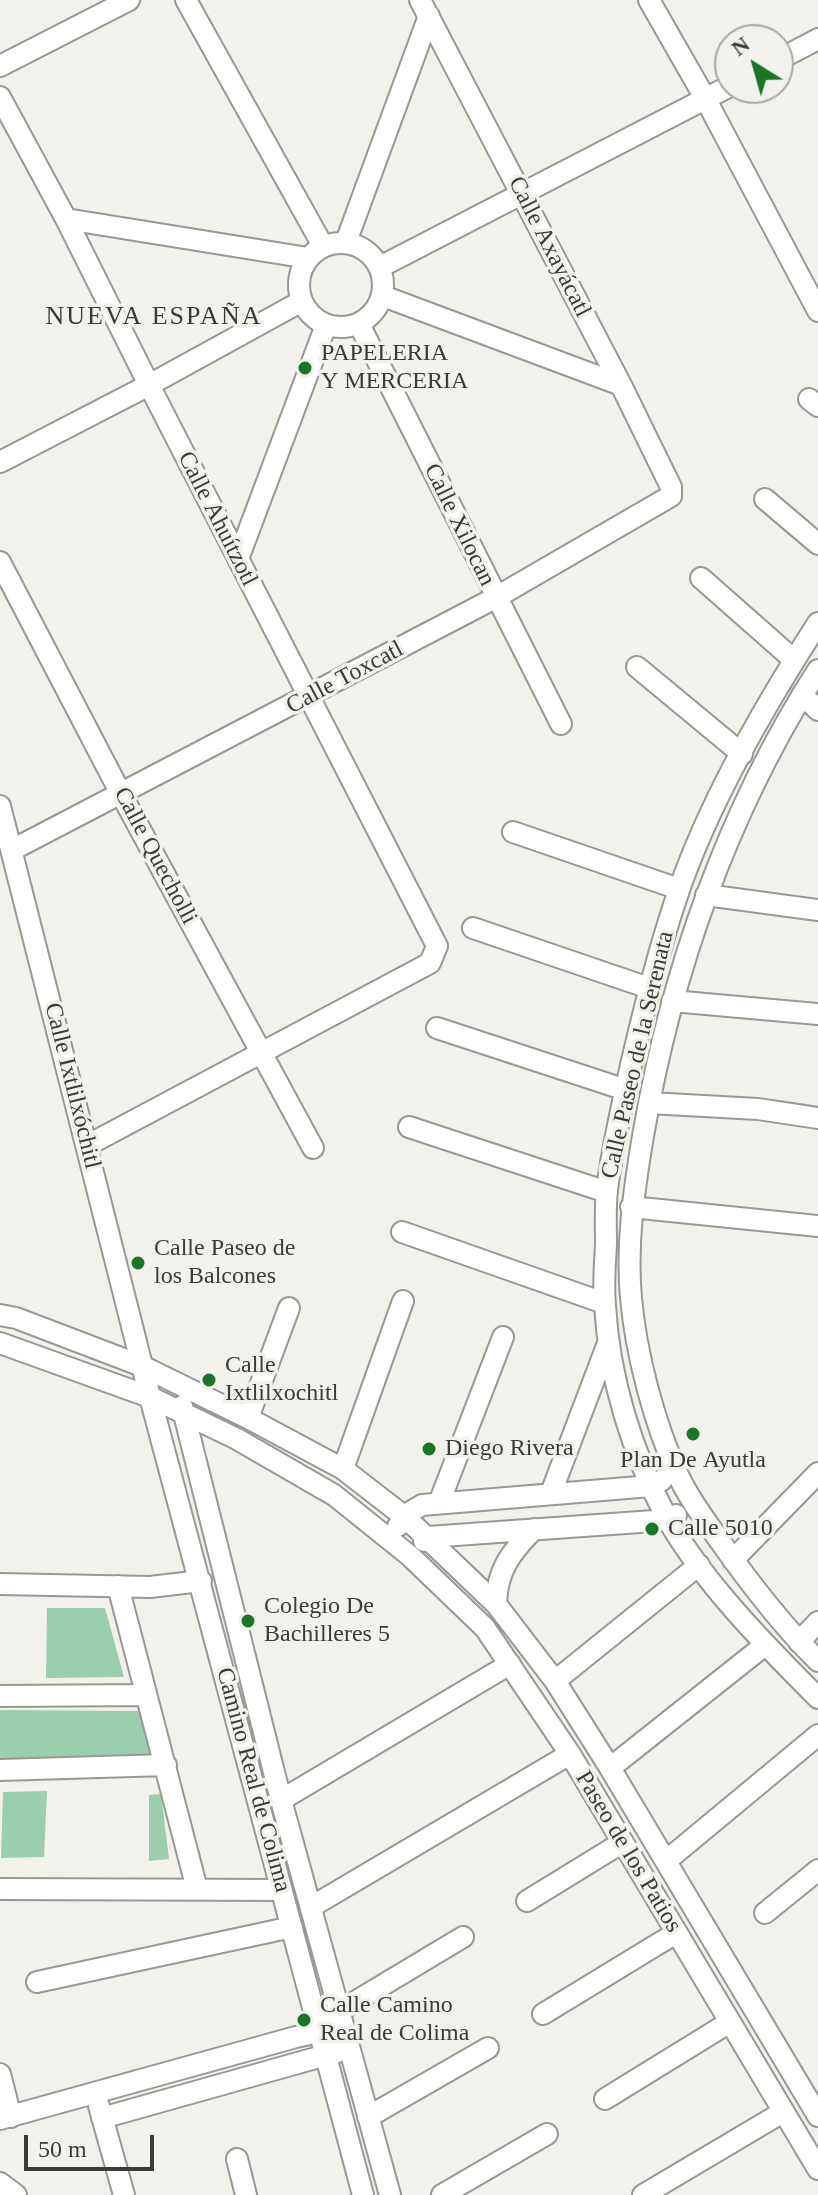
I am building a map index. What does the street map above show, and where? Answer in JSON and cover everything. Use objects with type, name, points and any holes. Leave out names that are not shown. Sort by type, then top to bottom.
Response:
[{"type":"street","points":[[0,66],[129,0]]},
{"type":"street","points":[[186,0],[316,252]]},
{"type":"street","points":[[649,0],[705,98],[818,311]]},
{"type":"street","points":[[346,242],[424,8]]},
{"type":"street","name":"Calle Axayácatl","points":[[424,8],[621,385],[671,487],[671,496]]},
{"type":"street","points":[[794,52],[818,39]]},
{"type":"street","points":[[380,267],[714,94]]},
{"type":"street","name":"Calle Ahuítzotl","points":[[0,97],[66,219],[308,697],[436,940],[437,953],[430,963],[262,1052]]},
{"type":"street","points":[[66,219],[316,252],[346,242],[364,248],[380,267],[383,296],[376,310],[359,324],[344,327],[326,325],[310,314],[302,301],[300,275],[316,252]]},
{"type":"street","points":[[383,296],[621,385]]},
{"type":"street","points":[[0,462],[302,301]]},
{"type":"street","name":"Calle Xilocan","points":[[359,324],[561,724]]},
{"type":"street","points":[[238,559],[326,325]]},
{"type":"street","name":"Calle Toxcatl","points":[[12,850],[495,598],[671,496]]},
{"type":"street","points":[[765,499],[818,544]]},
{"type":"street","name":"Calle Quecholli","points":[[0,562],[121,794],[313,1148]]},
{"type":"street","points":[[701,578],[794,660]]},
{"type":"street","name":"Calle Paseo de la Serenata","points":[[818,623],[742,754],[708,820],[679,889],[649,988],[607,1192],[604,1303],[622,1408],[651,1486],[668,1520],[699,1565],[765,1645],[818,1698]]},
{"type":"street","points":[[637,667],[742,754]]},
{"type":"street","name":"Calle Paseo de la Serenata","points":[[818,670],[744,806],[706,895],[672,1001],[649,1103],[631,1207],[631,1296],[637,1345],[648,1390],[676,1472],[694,1505],[733,1560],[818,1661]]},
{"type":"street","points":[[802,695],[818,710]]},
{"type":"street","name":"Calle Ixtlilxóchitl","points":[[0,806],[142,1366]]},
{"type":"street","points":[[513,832],[679,889]]},
{"type":"street","points":[[706,895],[818,910]]},
{"type":"street","points":[[473,928],[649,988]]},
{"type":"street","points":[[672,1001],[818,1014]]},
{"type":"street","points":[[437,1028],[626,1090]]},
{"type":"street","points":[[88,1145],[262,1052]]},
{"type":"street","points":[[649,1103],[758,1109],[818,1118]]},
{"type":"street","points":[[409,1127],[607,1192]]},
{"type":"street","points":[[631,1207],[818,1226]]},
{"type":"street","points":[[402,1232],[604,1303]]},
{"type":"street","points":[[343,1469],[403,1301]]},
{"type":"street","points":[[248,1418],[289,1308]]},
{"type":"street","points":[[0,1315],[16,1318],[142,1366]]},
{"type":"street","points":[[439,1503],[503,1337]]},
{"type":"street","points":[[551,1493],[609,1341]]},
{"type":"street","points":[[0,1343],[150,1397]]},
{"type":"street","name":"Paseo de los Patios","points":[[142,1366],[343,1469],[428,1537],[496,1604],[555,1681],[811,2087],[818,2116]]},
{"type":"street","name":"Camino Real de Colima","points":[[142,1366],[363,2195]]},
{"type":"street","name":"Camino Real de Colima","points":[[176,1382],[281,1800],[390,2195]]},
{"type":"street","name":"Paseo de los Patios","points":[[150,1397],[237,1439],[334,1495],[410,1556],[485,1628],[570,1754],[818,2169]]},
{"type":"street","points":[[389,1538],[417,1507],[651,1486],[676,1472]]},
{"type":"street","points":[[733,1560],[818,1473]]},
{"type":"street","points":[[410,1556],[428,1537],[668,1520],[694,1505]]},
{"type":"street","points":[[496,1604],[498,1581],[507,1558],[534,1529]]},
{"type":"street","points":[[555,1681],[699,1565]]},
{"type":"street","points":[[0,1584],[150,1587],[201,1581]]},
{"type":"street","points":[[118,1586],[197,1889]]},
{"type":"street","points":[[210,1614],[233,1608]]},
{"type":"street","points":[[799,1642],[818,1622]]},
{"type":"street","points":[[610,1768],[765,1645]]},
{"type":"street","points":[[281,1800],[510,1664]]},
{"type":"street","points":[[0,1696],[146,1695]]},
{"type":"street","points":[[666,1861],[818,1735]]},
{"type":"street","points":[[311,1907],[570,1754]]},
{"type":"street","points":[[0,1770],[166,1765]]},
{"type":"street","points":[[527,1901],[623,1842]]},
{"type":"street","points":[[765,1913],[818,1870]]},
{"type":"street","points":[[0,1889],[282,1890]]},
{"type":"street","points":[[37,1982],[292,1927]]},
{"type":"street","points":[[543,2014],[676,1933]]},
{"type":"street","points":[[0,2074],[6,2118],[96,2094],[342,2019],[463,1937]]},
{"type":"street","points":[[605,2099],[730,2022]]},
{"type":"street","points":[[102,2118],[350,2047]]},
{"type":"street","points":[[368,2117],[488,2048]]},
{"type":"street","points":[[96,2094],[124,2195]]},
{"type":"street","points":[[643,2195],[783,2112]]},
{"type":"street","points":[[442,2195],[547,2134]]},
{"type":"street","points":[[237,2159],[246,2195]]},
{"type":"street","points":[[0,2183],[16,2195]]},
{"type":"green space","points":[[47,1608],[105,1608],[124,1677],[46,1678]]},
{"type":"green space","points":[[0,1710],[142,1711],[155,1758],[0,1758]]},
{"type":"green space","points":[[47,1791],[44,1857],[1,1858],[3,1792]]},
{"type":"green space","points":[[161,1794],[169,1859],[149,1861],[149,1795]]},
{"type":"place","name":"PAPELERIA Y MERCERIA","points":[[305,368]]},
{"type":"place","name":"Calle Paseo de los Balcones","points":[[138,1263]]},
{"type":"place","name":"Calle Ixtlilxochitl","points":[[209,1380]]},
{"type":"place","name":"Plan De Ayutla","points":[[693,1434]]},
{"type":"place","name":"Diego Rivera","points":[[429,1449]]},
{"type":"place","name":"Calle 5010","points":[[652,1529]]},
{"type":"place","name":"Colegio De Bachilleres 5","points":[[248,1621]]},
{"type":"place","name":"Calle Camino Real de Colima","points":[[304,2020]]},
{"type":"district","name":"NUEVA ESPAÑA","points":[[154,317]]}]
